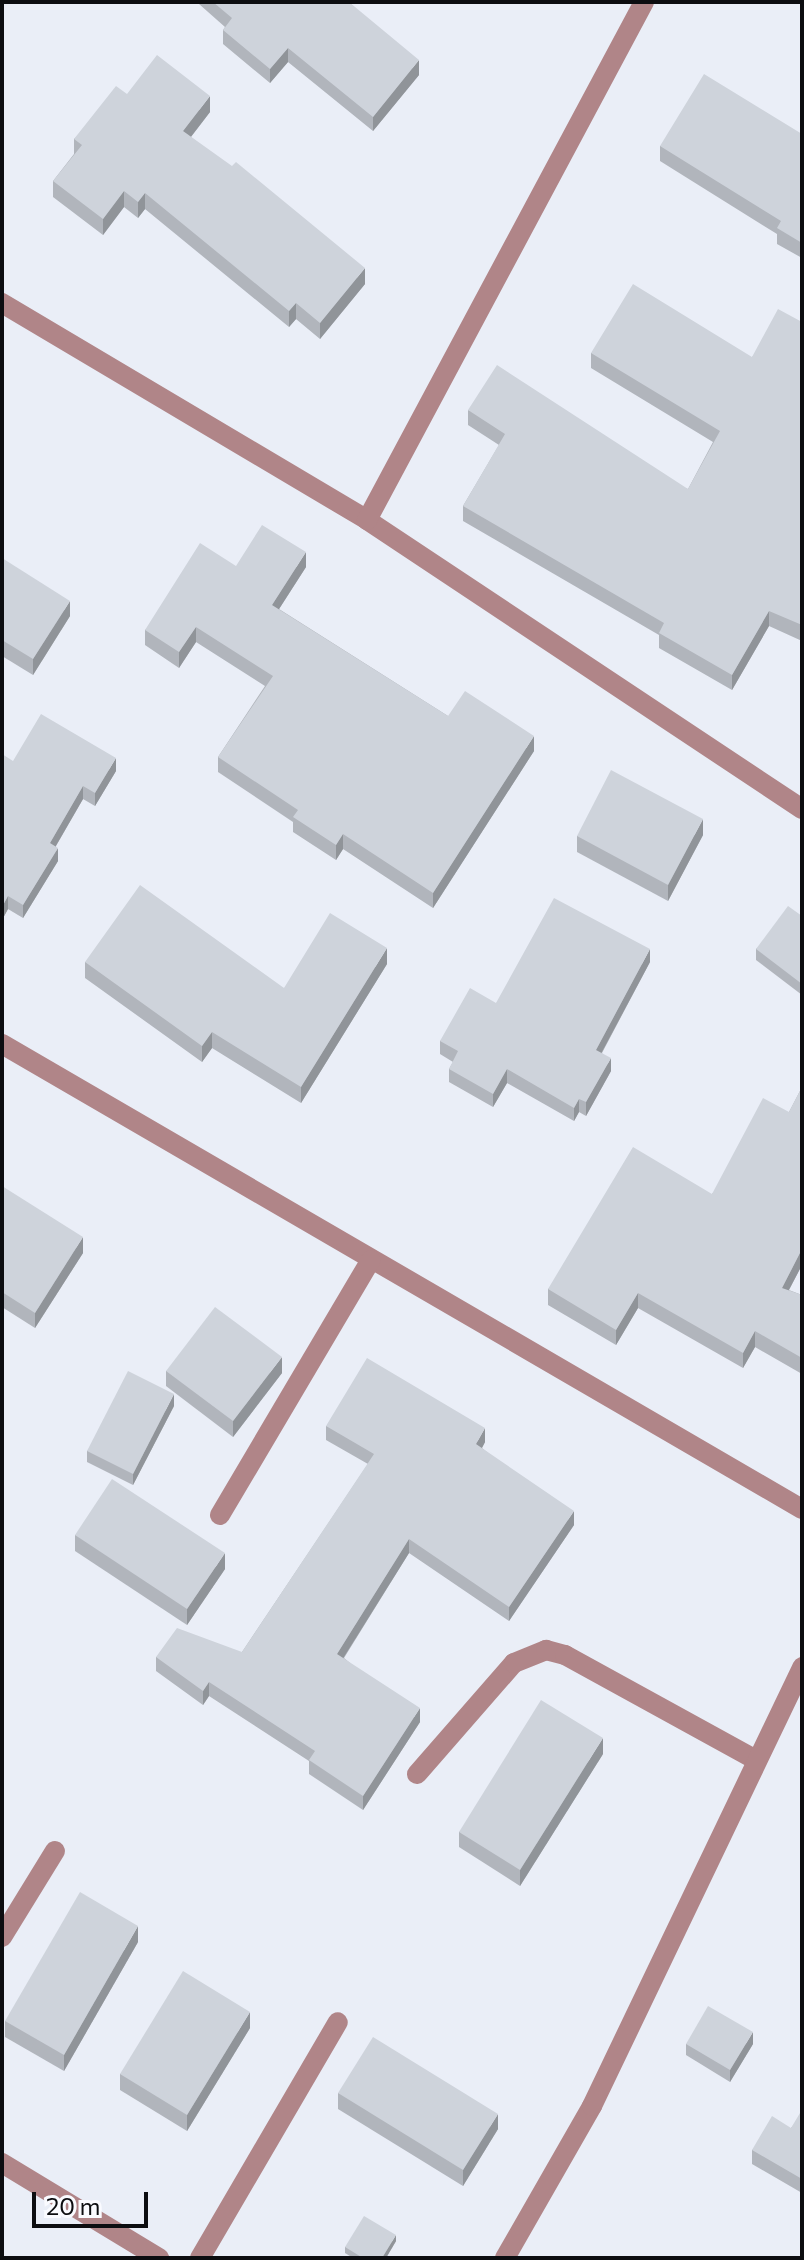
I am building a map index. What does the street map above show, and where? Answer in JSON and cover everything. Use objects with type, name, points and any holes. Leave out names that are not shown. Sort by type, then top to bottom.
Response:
[{"type":"street","points":[[367,520],[644,2]]},
{"type":"street","points":[[5,311],[367,520],[802,809]]},
{"type":"street","points":[[2,1044],[802,1509]]},
{"type":"street","points":[[220,1515],[371,1260]]},
{"type":"street","points":[[417,1774],[514,1663],[546,1650],[565,1655],[754,1759]]},
{"type":"street","points":[[505,2258],[592,2106],[754,1759],[802,1667]]},
{"type":"street","points":[[2,1937],[55,1851]]},
{"type":"street","points":[[200,2258],[338,2022]]},
{"type":"street","points":[[2,2163],[159,2258]]},
{"type":"building","points":[[213,2],[349,2],[419,60],[373,117],[288,48],[270,69],[223,30],[232,18]]},
{"type":"building","points":[[157,55],[210,96],[183,131],[232,166],[236,162],[365,268],[320,323],[296,303],[289,311],[145,193],[138,202],[124,191],[103,219],[53,181],[82,145],[74,139],[116,86],[127,94]]},
{"type":"building","points":[[704,74],[802,134],[802,243],[777,228],[781,221],[660,146]]},
{"type":"building","points":[[633,284],[752,357],[778,309],[802,322],[802,625],[769,611],[732,675],[659,633],[664,623],[463,506],[505,434],[468,410],[497,365],[688,489],[720,431],[591,353]]},
{"type":"building","points":[[262,525],[306,552],[272,605],[448,716],[465,691],[534,736],[433,893],[343,834],[336,845],[293,817],[298,810],[218,757],[273,676],[196,627],[179,652],[145,630],[200,543],[236,566]]},
{"type":"building","points":[[2,558],[70,601],[33,659],[2,640]]},
{"type":"building","points":[[41,714],[116,758],[95,793],[83,786],[50,843],[58,848],[23,905],[8,896],[2,907],[2,754],[13,761]]},
{"type":"building","points":[[611,770],[703,819],[668,885],[577,836]]},
{"type":"building","points":[[140,885],[284,988],[330,913],[387,948],[301,1087],[212,1032],[202,1046],[85,962]]},
{"type":"building","points":[[554,898],[650,949],[596,1050],[611,1058],[586,1102],[579,1099],[574,1108],[507,1069],[493,1094],[449,1069],[458,1051],[440,1041],[470,988],[496,1003]]},
{"type":"building","points":[[788,906],[802,916],[802,984],[756,949]]},
{"type":"building","points":[[802,1087],[802,1249],[782,1288],[802,1295],[802,1358],[755,1331],[743,1353],[638,1293],[616,1330],[548,1289],[633,1147],[712,1194],[763,1098],[789,1112]]},
{"type":"building","points":[[2,1186],[83,1237],[35,1313],[2,1292]]},
{"type":"building","points":[[215,1307],[282,1357],[233,1421],[166,1371]]},
{"type":"building","points":[[367,1358],[485,1428],[476,1444],[574,1511],[509,1607],[409,1539],[337,1654],[420,1708],[363,1796],[309,1760],[315,1751],[209,1682],[203,1691],[156,1657],[177,1628],[242,1652],[374,1454],[326,1426]]},
{"type":"building","points":[[128,1371],[174,1394],[133,1474],[87,1451]]},
{"type":"building","points":[[112,1479],[225,1553],[187,1609],[75,1535]]},
{"type":"building","points":[[541,1700],[603,1738],[520,1870],[459,1832]]},
{"type":"building","points":[[80,1892],[138,1926],[64,2055],[5,2021]]},
{"type":"building","points":[[183,1971],[250,2012],[187,2115],[120,2074]]},
{"type":"building","points":[[708,2006],[753,2032],[730,2070],[686,2044]]},
{"type":"building","points":[[373,2037],[498,2114],[463,2170],[338,2093]]},
{"type":"building","points":[[800,2113],[802,2179],[752,2150],[772,2116],[791,2128]]},
{"type":"building","points":[[364,2216],[396,2235],[382,2258],[363,2258],[345,2247]]}]
